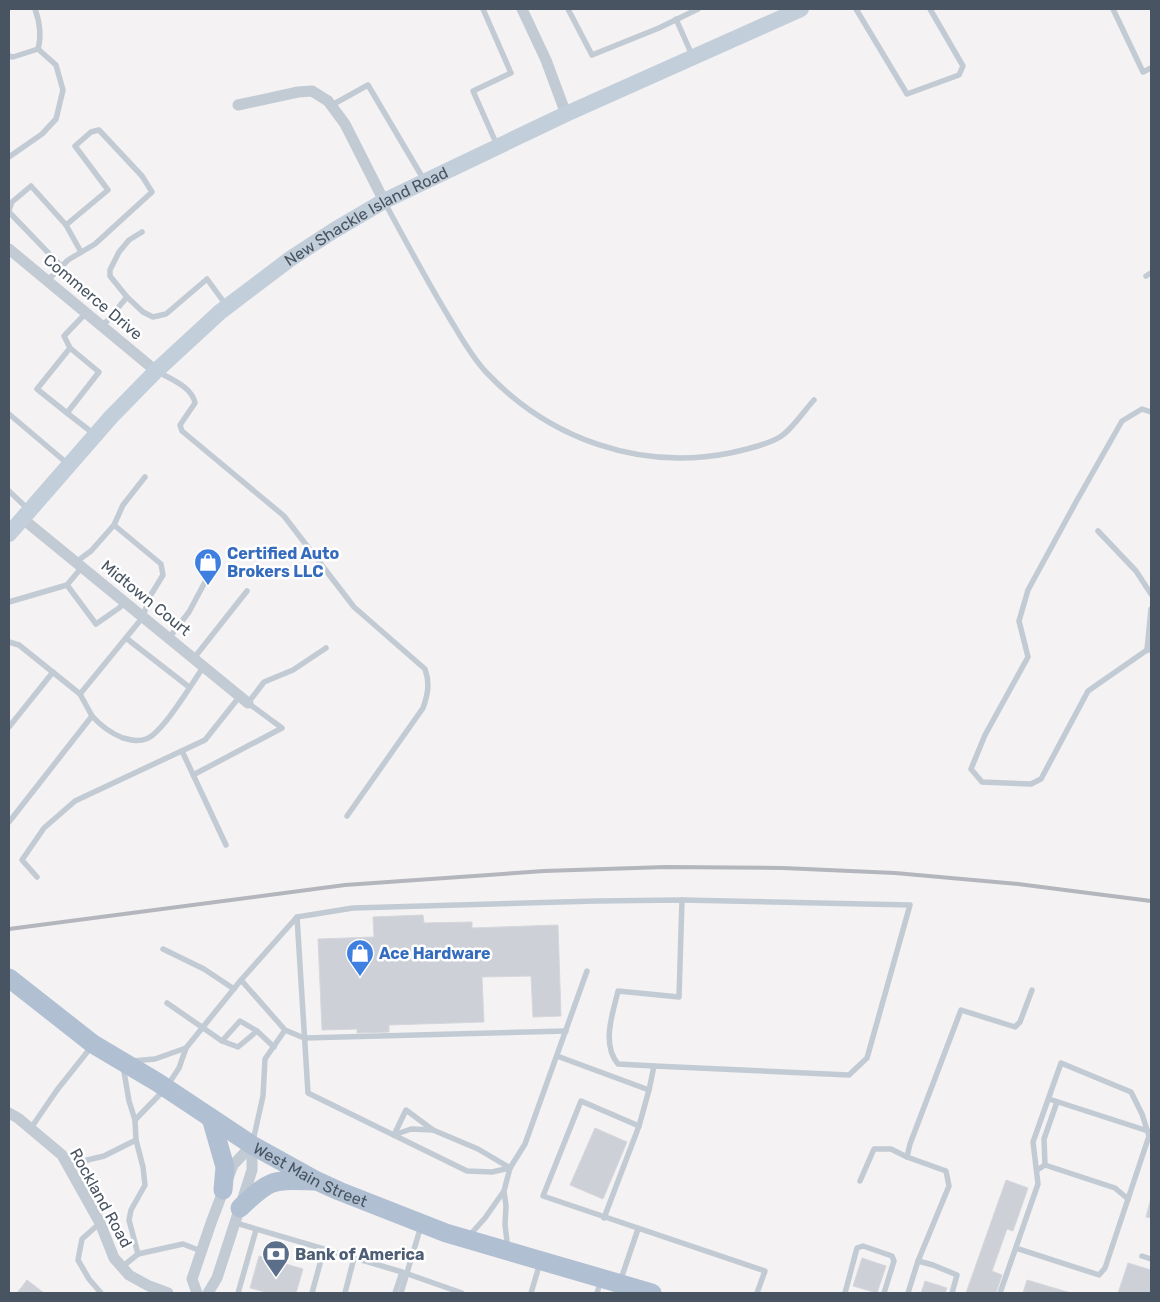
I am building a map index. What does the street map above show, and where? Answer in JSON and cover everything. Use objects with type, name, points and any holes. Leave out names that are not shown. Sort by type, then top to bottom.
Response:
[{"type":"main road","name":"New Shackle Island Road","points":[[9,534],[69,465],[156,371],[227,306],[333,230],[384,201],[566,114],[801,9]]},
{"type":"main road","name":"West Main Street","points":[[9,978],[94,1044],[166,1088],[252,1145],[339,1191],[422,1224],[541,1261],[606,1285],[652,1293]]},
{"type":"main road","points":[[211,1118],[225,1167],[223,1190]]},
{"type":"main road","points":[[238,1215],[261,1188],[273,1182],[281,1180],[317,1180]]},
{"type":"street","points":[[522,9],[546,60],[566,114]]},
{"type":"street","points":[[238,105],[298,92],[312,91],[328,101],[345,124],[384,201]]},
{"type":"street","name":"Commerce Drive","points":[[9,249],[156,371]]},
{"type":"street","name":"Midtown Court","points":[[27,515],[79,564],[244,699]]},
{"type":"street","name":"Rockland Road","points":[[9,1113],[31,1128],[62,1155],[100,1223],[114,1258],[129,1275],[168,1293]]},
{"type":"street","points":[[197,1293],[192,1279],[223,1190],[233,1165],[252,1145]]},
{"type":"street","points":[[208,1293],[217,1278],[252,1170],[252,1145]]},
{"type":"lane","points":[[35,9],[39,19],[41,38],[38,49]]},
{"type":"lane","points":[[483,9],[512,74],[473,91],[497,147]]},
{"type":"lane","points":[[568,9],[592,56],[698,9]]},
{"type":"lane","points":[[856,9],[907,94],[959,75],[963,66],[930,9]]},
{"type":"lane","points":[[1113,9],[1143,72],[1151,68]]},
{"type":"lane","points":[[676,19],[693,57]]},
{"type":"lane","points":[[9,56],[13,57],[38,49]]},
{"type":"lane","points":[[9,157],[42,134],[56,119],[63,90],[56,65],[38,49]]},
{"type":"lane","points":[[332,105],[368,85],[425,181]]},
{"type":"lane","points":[[48,281],[68,260],[95,244],[152,192],[142,176],[99,130],[91,132],[75,146],[108,190],[66,225]]},
{"type":"lane","points":[[61,266],[9,211],[12,202],[31,186],[66,225],[81,252]]},
{"type":"lane","points":[[384,201],[469,351],[485,371],[506,392],[534,413],[576,436],[592,443],[631,454],[671,458],[714,456],[748,450],[783,435],[814,400]]},
{"type":"lane","points":[[142,232],[129,240],[119,252],[110,270],[110,276],[127,297],[143,312],[153,317],[166,314],[207,279],[227,306]]},
{"type":"lane","points":[[102,327],[127,297]]},
{"type":"lane","points":[[66,413],[99,372],[70,348],[64,336],[86,314]]},
{"type":"lane","points":[[70,348],[37,389],[96,436]]},
{"type":"lane","points":[[156,371],[183,386],[193,396],[195,403],[180,425],[182,431],[284,516],[354,607],[425,669],[429,680],[428,695],[424,708],[347,816]]},
{"type":"lane","points":[[1151,412],[1142,410],[1122,421],[1028,590],[1019,621],[1028,657],[986,735],[971,769],[982,782],[1031,784],[1041,779],[1088,691],[1149,650],[1151,610]]},
{"type":"lane","points":[[9,414],[69,465]]},
{"type":"lane","points":[[9,602],[67,585],[79,564],[114,524],[123,505],[145,477]]},
{"type":"lane","points":[[9,491],[27,515]]},
{"type":"lane","points":[[80,694],[143,617],[149,598],[163,575],[161,564],[114,524]]},
{"type":"lane","points":[[1098,531],[1136,571],[1151,594]]},
{"type":"lane","points":[[169,638],[189,612],[214,565]]},
{"type":"lane","points":[[67,585],[96,624],[119,608],[124,602]]},
{"type":"lane","points":[[194,658],[247,591]]},
{"type":"lane","points":[[126,638],[189,687]]},
{"type":"lane","points":[[9,642],[19,645],[80,694],[92,716],[102,727],[116,735],[134,741],[148,739],[163,726],[204,666]]},
{"type":"lane","points":[[37,877],[22,860],[44,828],[75,801],[205,740],[244,699],[264,682],[293,670],[326,648]]},
{"type":"lane","points":[[9,727],[53,672]]},
{"type":"lane","points":[[193,775],[282,728],[244,699]]},
{"type":"lane","points":[[9,822],[92,716]]},
{"type":"lane","points":[[182,751],[226,845]]},
{"type":"lane","points":[[135,1120],[166,1088],[179,1068],[186,1048],[241,980],[297,917],[353,908],[682,900],[910,905],[867,1058],[849,1075],[618,1064],[611,1056],[609,1031],[618,990],[679,997],[682,900]]},
{"type":"lane","points":[[297,917],[308,1093],[468,1170],[492,1172],[510,1168]]},
{"type":"lane","points":[[163,949],[204,970],[234,989]]},
{"type":"lane","points":[[466,1239],[485,1218],[504,1191],[510,1168],[525,1144],[587,971]]},
{"type":"lane","points":[[241,980],[285,1030],[304,1038],[566,1031]]},
{"type":"lane","points":[[907,1157],[910,1144],[961,1010],[1015,1027],[1020,1022],[1032,990]]},
{"type":"lane","points":[[167,1003],[222,1041],[238,1047],[257,1031]]},
{"type":"lane","points":[[222,1041],[240,1021],[257,1031],[274,1047]]},
{"type":"lane","points":[[252,1145],[262,1096],[265,1059],[285,1030]]},
{"type":"lane","points":[[31,1128],[57,1090],[94,1044]]},
{"type":"lane","points":[[138,1254],[130,1220],[131,1210],[145,1185],[143,1167],[136,1140],[135,1120],[122,1061],[155,1059],[186,1048]]},
{"type":"lane","points":[[557,1056],[649,1090]]},
{"type":"lane","points":[[1000,1293],[1038,1184],[1034,1142],[1061,1063],[1131,1092],[1150,1136],[1105,1268],[1099,1275],[1016,1248]]},
{"type":"lane","points":[[604,1218],[639,1126],[654,1066]]},
{"type":"lane","points":[[1049,1099],[1148,1131]]},
{"type":"lane","points":[[639,1126],[581,1101],[543,1196],[765,1271],[757,1293]]},
{"type":"lane","points":[[1045,1165],[1044,1139],[1057,1102]]},
{"type":"lane","points":[[394,1135],[406,1110],[433,1130],[478,1149],[510,1168]]},
{"type":"lane","points":[[394,1135],[411,1130],[433,1130]]},
{"type":"lane","points":[[67,1166],[104,1156],[136,1140]]},
{"type":"lane","points":[[860,1181],[874,1149],[891,1149],[946,1171],[949,1186],[918,1261],[908,1293]]},
{"type":"lane","points":[[1038,1170],[1045,1165]]},
{"type":"lane","points":[[1045,1165],[1116,1188],[1128,1199]]},
{"type":"lane","points":[[504,1191],[506,1206],[504,1225],[509,1252]]},
{"type":"lane","points":[[238,1215],[256,1230],[404,1272],[462,1293]]},
{"type":"lane","points":[[100,1223],[82,1239],[78,1260],[100,1293]]},
{"type":"lane","points":[[395,1293],[422,1224]]},
{"type":"lane","points":[[606,1285],[638,1229]]},
{"type":"lane","points":[[238,1293],[256,1230]]},
{"type":"lane","points":[[122,1267],[138,1254],[183,1244],[202,1251]]},
{"type":"lane","points":[[845,1293],[858,1248],[863,1246],[892,1256],[894,1261],[884,1293]]},
{"type":"lane","points":[[312,1293],[324,1249]]},
{"type":"lane","points":[[1142,1256],[1151,1259]]},
{"type":"lane","points":[[344,1293],[354,1258]]},
{"type":"lane","points":[[531,1293],[541,1261]]},
{"type":"lane","points":[[918,1261],[958,1275],[952,1293]]},
{"type":"lane","points":[[401,1293],[404,1272]]},
{"type":"lane","points":[[436,1293],[438,1285]]},
{"type":"building","points":[[423,915],[424,923],[472,922],[472,928],[558,925],[561,1016],[533,1017],[531,976],[482,977],[484,1022],[389,1025],[389,1032],[357,1033],[357,1029],[322,1030],[318,939],[374,937],[373,917]]},
{"type":"building","points":[[595,1128],[627,1142],[603,1199],[570,1185]]},
{"type":"building","points":[[1006,1180],[1028,1188],[1013,1231],[1007,1229],[992,1271],[1002,1275],[996,1293],[966,1293]]},
{"type":"building","points":[[1151,1198],[1151,1218],[1146,1217]]},
{"type":"building","name":"Bank of America","points":[[259,1256],[303,1269],[296,1293],[269,1293],[250,1288]]},
{"type":"building","points":[[862,1258],[886,1266],[877,1293],[853,1286]]},
{"type":"building","points":[[1128,1263],[1151,1270],[1151,1293],[1118,1293]]},
{"type":"building","points":[[27,1280],[44,1293],[17,1293]]},
{"type":"building","points":[[1027,1280],[1071,1293],[1023,1293]]},
{"type":"building","points":[[925,1281],[947,1288],[945,1293],[921,1293]]},
{"type":"railway","points":[[9,929],[345,885],[544,871],[666,867],[783,868],[895,873],[1018,884],[1151,901]]},
{"type":"place","name":"Certified Auto Brokers LLC","points":[[208,586]]},
{"type":"place","name":"Ace Hardware","points":[[360,977]]},
{"type":"place","name":"Bank of America","points":[[276,1278]]}]
